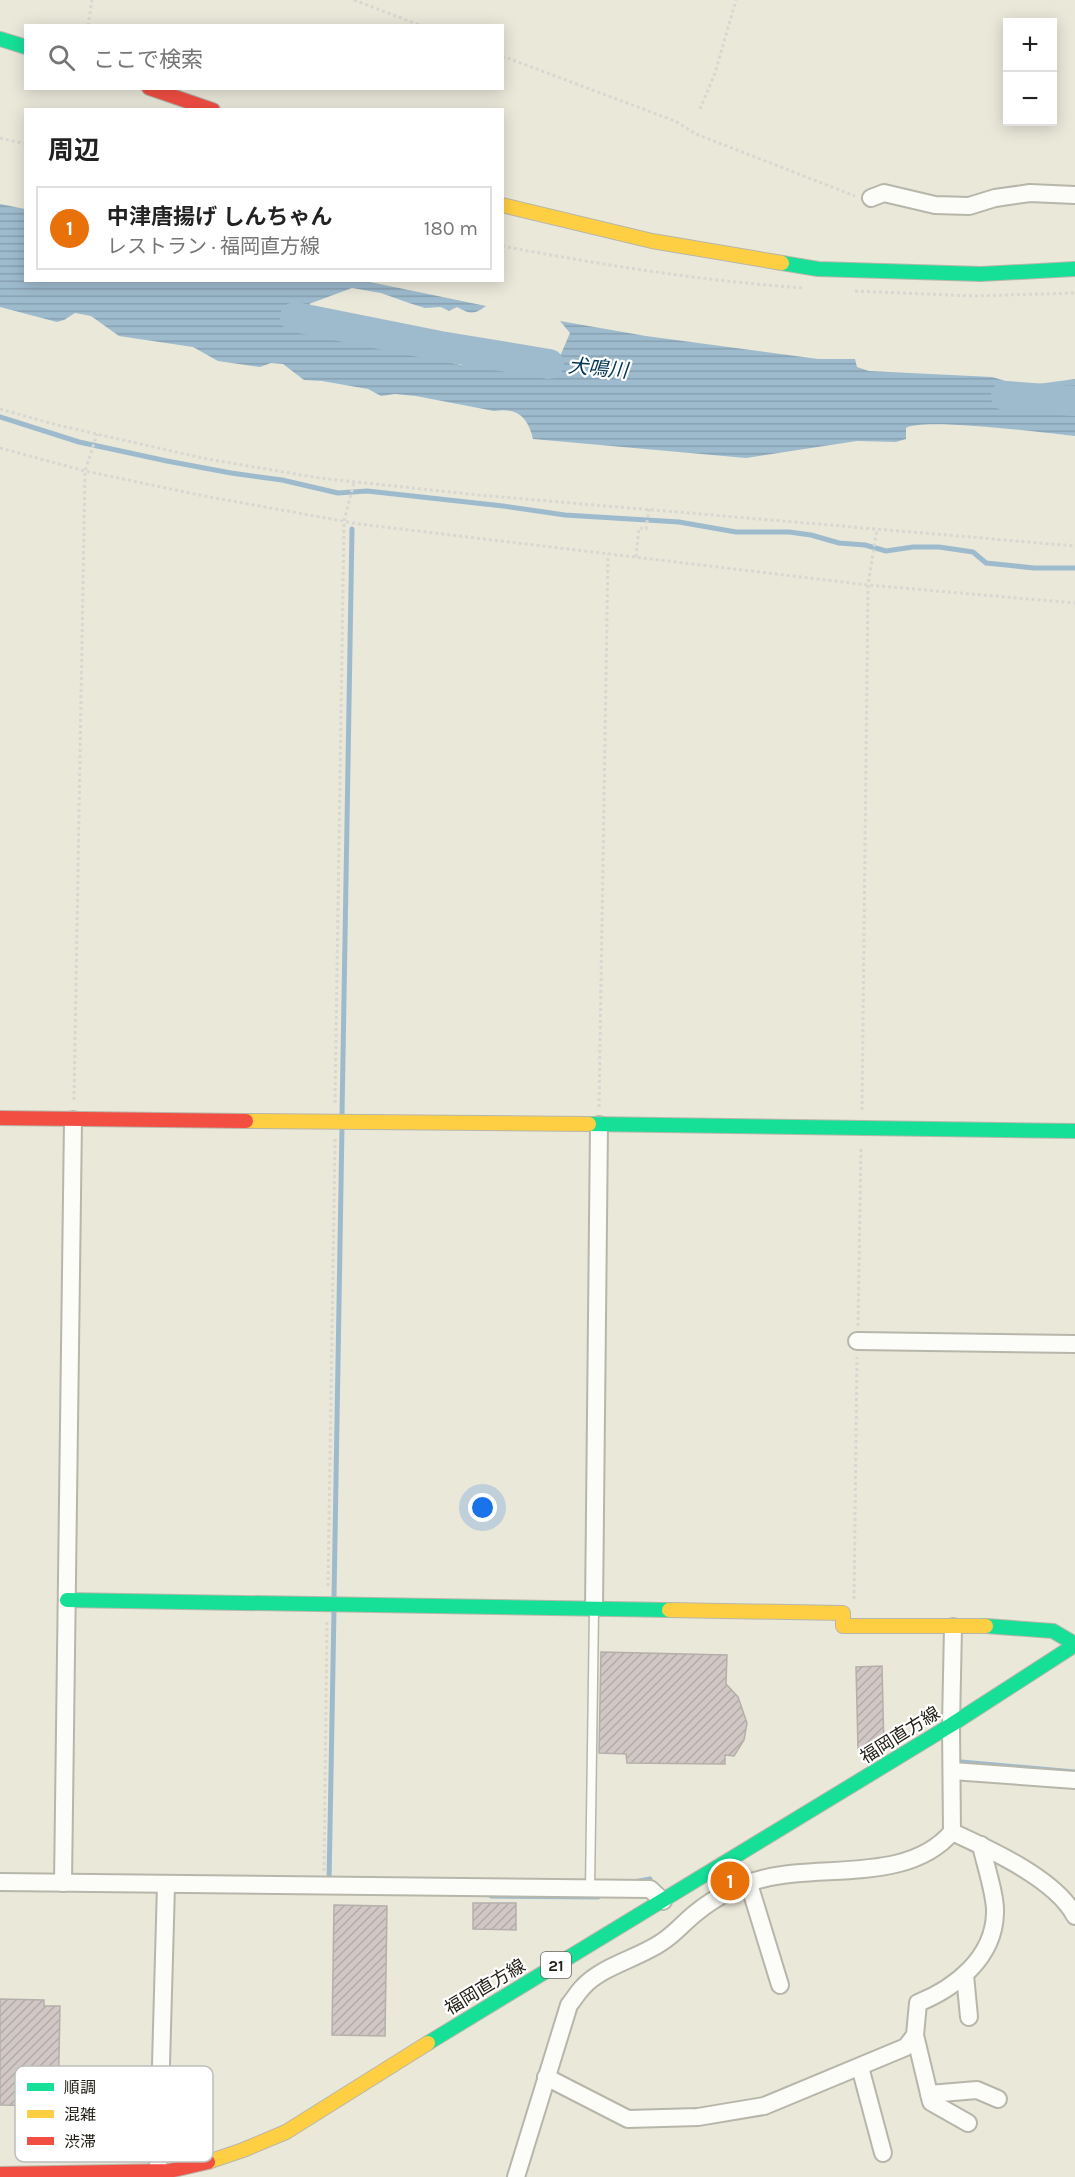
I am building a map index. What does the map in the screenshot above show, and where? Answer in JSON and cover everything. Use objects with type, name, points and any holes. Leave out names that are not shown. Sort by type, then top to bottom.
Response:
[{"type":"street","points":[[0,39],[24,46]]},
{"type":"street","points":[[155,90],[207,108]]},
{"type":"street","points":[[871,198],[884,192],[935,205],[969,206],[994,198],[1030,193],[1075,195]]},
{"type":"street","points":[[504,205],[652,241],[818,269],[981,274],[1075,269]]},
{"type":"street","points":[[0,1118],[861,1126],[1075,1131]]},
{"type":"street","points":[[63,1883],[74,1120]]},
{"type":"street","points":[[594,1609],[599,1125]]},
{"type":"street","points":[[857,1341],[1075,1344]]},
{"type":"street","points":[[67,1600],[848,1613],[843,1626],[991,1626],[1053,1631],[1075,1645]]},
{"type":"street","points":[[516,2177],[569,2005],[584,1986],[597,1976],[662,1942],[698,1911],[748,1884],[761,1879],[877,1867],[912,1860],[943,1843],[952,1833],[953,1627]]},
{"type":"street","name":"福岡直方線","points":[[213,2159],[243,2151],[286,2132],[496,2001],[951,1725],[1075,1645]]},
{"type":"street","points":[[952,1771],[1075,1780]]},
{"type":"street","points":[[952,1833],[981,1845],[1031,1873],[1069,1905],[1075,1916]]},
{"type":"street","points":[[968,2123],[931,2102],[915,2035],[918,2003],[934,1996],[965,1976],[979,1960],[993,1930],[995,1911],[981,1845]]},
{"type":"street","points":[[0,1882],[650,1889],[663,1901]]},
{"type":"street","points":[[165,2066],[166,1884]]},
{"type":"street","points":[[748,1884],[780,1985]]},
{"type":"street","points":[[965,1976],[969,2017]]},
{"type":"street","points":[[546,2077],[628,2119],[698,2118],[764,2106],[906,2047],[915,2035]]},
{"type":"street","points":[[860,2067],[883,2154]]},
{"type":"street","points":[[929,2094],[976,2090],[998,2099]]},
{"type":"street","name":"福岡直方線","points":[[0,2174],[165,2173],[204,2162]]},
{"type":"lane","points":[[590,1889],[594,1609]]},
{"type":"path","points":[[88,24],[92,0]]},
{"type":"path","points":[[354,0],[417,24]]},
{"type":"path","points":[[700,109],[715,73],[736,0]]},
{"type":"path","points":[[504,57],[675,120],[696,135],[856,196],[871,198]]},
{"type":"path","points":[[0,138],[24,144]]},
{"type":"path","points":[[504,246],[571,259]]},
{"type":"path","points":[[0,409],[207,459],[319,478],[490,496],[1075,546]]},
{"type":"path","points":[[74,1120],[85,471],[97,434]]},
{"type":"path","points":[[0,448],[85,471],[204,496],[344,521],[868,585],[1075,603]]},
{"type":"path","points":[[324,1886],[344,521],[354,482]]},
{"type":"path","points":[[636,557],[639,528],[646,528],[649,509]]},
{"type":"path","points":[[848,1613],[857,1341],[868,585],[877,529]]},
{"type":"path","points":[[599,1125],[608,554]]},
{"type":"water","points":[[0,204],[24,209],[24,282],[370,282],[486,306],[472,312],[457,307],[449,311],[441,307],[425,308],[381,293],[352,288],[309,304],[331,317],[337,333],[345,340],[390,342],[398,350],[461,365],[478,365],[529,352],[554,356],[561,354],[570,333],[560,321],[646,336],[818,359],[855,359],[857,367],[869,371],[992,377],[1023,386],[1075,379],[1075,393],[1049,393],[1044,402],[1075,406],[1075,436],[959,425],[917,425],[906,428],[906,439],[896,442],[857,441],[746,458],[533,439],[525,419],[515,412],[494,411],[416,396],[395,394],[381,396],[368,389],[304,380],[283,364],[271,363],[260,367],[218,361],[193,347],[119,336],[91,316],[75,313],[57,322],[0,307]]},
{"type":"building","points":[[601,1652],[727,1655],[726,1684],[738,1697],[747,1723],[744,1740],[734,1756],[725,1755],[725,1764],[627,1763],[626,1754],[599,1753]]},
{"type":"building","points":[[882,1666],[884,1748],[858,1748],[856,1667]]},
{"type":"building","points":[[473,1903],[516,1903],[516,1930],[473,1929]]},
{"type":"building","points":[[334,1905],[387,1906],[385,2036],[332,2035]]},
{"type":"building","points":[[0,1999],[44,2000],[44,2006],[60,2006],[59,2066],[15,2066],[15,2105],[0,2105]]},
{"type":"waterway","name":"犬鳴川","points":[[295,317],[440,346],[549,364]]},
{"type":"waterway","name":"犬鳴川","points":[[1006,396],[1075,401]]},
{"type":"waterway","points":[[0,417],[79,442],[231,473],[282,480],[338,493],[367,491],[565,515],[679,522],[736,532],[789,532],[839,543],[865,545],[886,551],[913,547],[939,547],[973,552],[986,563],[1034,568],[1075,568]]},
{"type":"waterway","points":[[342,1115],[352,529]]},
{"type":"waterway","points":[[334,1598],[342,1127]]},
{"type":"waterway","points":[[329,1883],[334,1610]]},
{"type":"waterway","points":[[961,1762],[1075,1772]]},
{"type":"waterway","points":[[634,1882],[650,1879]]},
{"type":"waterway","points":[[491,1896],[598,1897],[598,1890]]},
{"type":"traffic: fast","points":[[0,39],[24,46]]},
{"type":"traffic: fast","points":[[782,263],[818,269],[981,274],[1075,269]]},
{"type":"traffic: fast","points":[[589,1124],[1075,1131]]},
{"type":"traffic: fast","points":[[67,1600],[669,1610]]},
{"type":"traffic: fast","points":[[986,1626],[1053,1631],[1075,1644]]},
{"type":"traffic: fast","points":[[428,2043],[951,1725],[1075,1645]]},
{"type":"traffic: slow","points":[[504,205],[652,241],[782,263]]},
{"type":"traffic: slow","points":[[246,1121],[589,1124]]},
{"type":"traffic: slow","points":[[669,1610],[843,1613],[843,1626],[986,1626]]},
{"type":"traffic: slow","points":[[213,2160],[286,2132],[428,2043]]},
{"type":"traffic: jam","points":[[155,90],[207,108]]},
{"type":"traffic: jam","points":[[0,1118],[246,1121]]},
{"type":"traffic: jam","points":[[0,2174],[169,2171],[208,2162]]},
{"type":"place","name":"中津唐揚げ しんちゃん","points":[[730,1881]]}]
